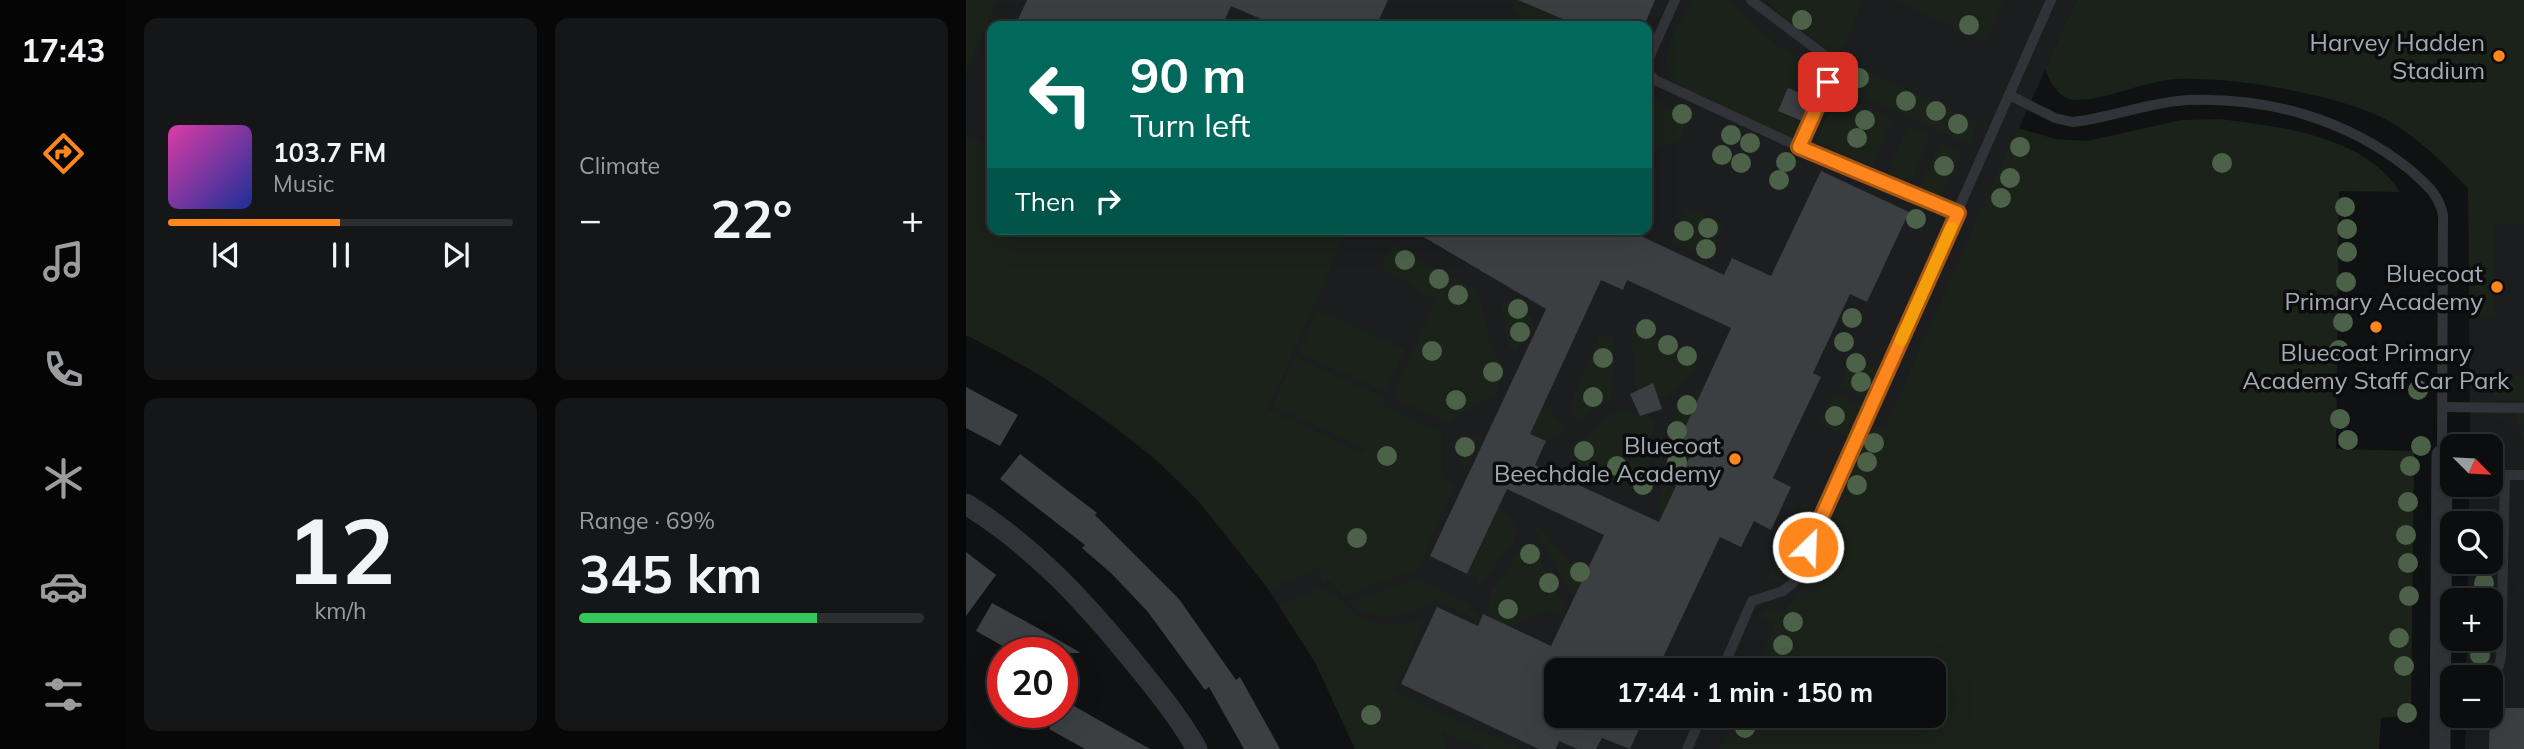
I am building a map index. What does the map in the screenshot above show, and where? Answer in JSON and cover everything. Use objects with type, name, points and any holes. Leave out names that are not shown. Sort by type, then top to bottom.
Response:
[{"type":"street","points":[[2445,497],[2446,665]]},
{"type":"street","points":[[966,503],[989,518],[1064,580],[1105,624],[1184,724],[1197,749]]},
{"type":"street","points":[[2440,749],[2442,728]]},
{"type":"lane","points":[[1652,51],[1675,0]]},
{"type":"lane","points":[[1751,0],[1827,57],[1833,69],[1799,147]]},
{"type":"lane","points":[[1727,658],[1752,601],[1783,591],[1793,583],[2051,0]]},
{"type":"lane","points":[[1652,77],[1799,147],[1958,213]]},
{"type":"lane","points":[[2009,95],[2055,118],[2071,121],[2186,100],[2231,100],[2288,109],[2322,119],[2389,154],[2440,199],[2443,215],[2444,434]]},
{"type":"lane","points":[[2444,407],[2524,408]]},
{"type":"lane","points":[[2496,665],[2501,657],[2505,475],[2524,475]]},
{"type":"lane","points":[[1687,749],[1697,728]]},
{"type":"shaded area","points":[[966,0],[2076,0],[1784,658],[1544,658],[1544,728],[1754,728],[1744,749],[1355,749],[1316,664],[1269,590],[1199,502],[1156,460],[1026,365],[966,335]]},
{"type":"shaded area","points":[[966,0],[997,0],[987,21],[966,73]]},
{"type":"shaded area","points":[[1516,0],[1537,0],[1534,7],[1567,21],[1523,21],[1513,7]]},
{"type":"shaded area","points":[[1692,0],[1726,0],[1777,45],[1827,75],[1815,100],[1788,88],[1778,111],[1803,122],[1795,140],[1675,85],[1666,65],[1667,54]]},
{"type":"shaded area","points":[[1763,0],[1864,0],[1838,58]]},
{"type":"shaded area","points":[[1895,0],[2004,0],[1985,43]]},
{"type":"shaded area","points":[[2076,0],[2524,0],[2524,223],[2495,223],[2494,315],[2471,317],[2468,188],[2416,140],[2381,117],[2360,108],[2309,94],[2253,84],[2177,79],[2089,99],[2065,97],[2053,85],[2045,69]]},
{"type":"shaded area","points":[[1850,64],[1979,122],[1969,145],[1841,87]]},
{"type":"shaded area","points":[[1838,93],[1893,119],[1872,166],[1816,141]]},
{"type":"shaded area","points":[[1652,98],[1689,115],[1679,142],[1652,150]]},
{"type":"shaded area","points":[[2220,119],[2268,125],[2319,137],[2365,158],[2385,173],[2400,192],[2339,191],[2336,449],[2414,451],[2411,715],[2381,718],[2379,749],[1720,749],[1729,728],[1946,728],[1946,658],[1759,658],[1775,624],[1762,617],[1765,609],[1780,613],[1797,597],[1864,445],[1875,425],[1885,428],[2017,128],[2056,139],[2087,141],[2181,120]]},
{"type":"shaded area","points":[[1908,126],[1931,136],[1910,182],[1887,172]]},
{"type":"shaded area","points":[[966,134],[987,144],[987,235],[1345,235],[1268,409],[1362,454],[1364,448],[1272,406],[1295,357],[1387,399],[1384,406],[1441,432],[1441,477],[1455,484],[1418,569],[1343,596],[1330,581],[1322,584],[1319,568],[1269,590],[1199,502],[1148,452],[1120,429],[1060,388],[966,335]]},
{"type":"shaded area","points":[[1940,142],[1962,153],[1940,197],[1919,188]]},
{"type":"shaded area","name":"Bluecoat Primary Academy","points":[[2524,186],[2524,749],[2465,749],[2466,728],[2503,728],[2503,665],[2466,665],[2467,651],[2503,651],[2503,588],[2468,588],[2468,574],[2503,574],[2503,511],[2469,511],[2469,497],[2503,497],[2503,434],[2470,434],[2468,188]]},
{"type":"shaded area","points":[[1686,207],[1724,224],[1709,258],[1671,241]]},
{"type":"shaded area","points":[[1392,245],[1473,287],[1481,303],[1491,348],[1505,369],[1496,393],[1447,422],[1392,398],[1435,301],[1381,266]]},
{"type":"shaded area","points":[[1500,300],[1533,317],[1516,354],[1509,348]]},
{"type":"shaded area","points":[[1318,310],[1405,349],[1385,392],[1299,353]]},
{"type":"shaded area","points":[[1638,326],[1664,342],[1687,350],[1694,360],[1697,369],[1664,397],[1647,394],[1635,386],[1631,330]]},
{"type":"shaded area","points":[[1600,334],[1613,336],[1610,400],[1578,421],[1570,406]]},
{"type":"shaded area","points":[[1854,356],[1880,369],[1866,398],[1839,385]]},
{"type":"shaded area","points":[[2524,375],[2524,438],[2522,438],[2523,424],[2517,423],[2515,399],[2493,398],[2496,377]]},
{"type":"shaded area","points":[[1705,385],[1677,445],[1692,452],[1659,522],[1663,465],[1671,426],[1690,395]]},
{"type":"shaded area","points":[[1834,392],[1864,407],[1848,438],[1819,424]]},
{"type":"shaded area","points":[[1545,402],[1567,431],[1546,441],[1530,434]]},
{"type":"shaded area","points":[[1619,409],[1647,416],[1654,424],[1647,493],[1575,462],[1570,448]]},
{"type":"shaded area","points":[[1481,433],[1464,471],[1454,444]]},
{"type":"shaded area","points":[[1803,501],[1817,508],[1783,584],[1768,578]]},
{"type":"shaded area","points":[[1498,507],[1513,522],[1517,531],[1514,541],[1472,595],[1479,578],[1467,574]]},
{"type":"shaded area","points":[[1534,527],[1544,531],[1570,564],[1590,564],[1574,599]]},
{"type":"shaded area","points":[[1523,547],[1537,554],[1568,612],[1565,618],[1546,609],[1510,627],[1488,616],[1489,594]]},
{"type":"shaded area","points":[[1417,578],[1466,603],[1477,615],[1474,619],[1437,601],[1403,614],[1381,616],[1347,602]]},
{"type":"shaded area","points":[[1316,589],[1330,592],[1359,617],[1372,622],[1395,624],[1425,620],[1394,691],[1520,749],[1484,749],[1441,731],[1446,749],[1355,749],[1316,664],[1279,606]]},
{"type":"building","points":[[1027,0],[1388,0],[1378,21],[1266,21],[1231,6],[1224,21],[1017,21]]},
{"type":"building","points":[[1518,0],[1655,0],[1646,21],[1567,21]]},
{"type":"building","points":[[1788,88],[1812,98],[1802,121],[1778,111]]},
{"type":"building","name":"Bluecoat Beechdale Academy","points":[[1821,171],[1909,212],[1867,302],[1850,294],[1813,373],[1821,377],[1773,478],[1791,487],[1771,530],[1754,521],[1741,547],[1720,537],[1663,658],[1544,658],[1544,728],[1640,728],[1630,749],[1602,738],[1596,749],[1577,749],[1559,741],[1556,749],[1539,749],[1401,684],[1437,607],[1478,626],[1483,614],[1551,646],[1604,535],[1507,489],[1467,574],[1430,556],[1546,309],[1420,235],[1639,235],[1724,275],[1732,258],[1771,276]],"holes":[[[1601,280],[1623,290],[1627,280],[1731,328],[1677,445],[1692,452],[1659,522],[1535,465],[1546,441],[1530,434]]]},
{"type":"building","points":[[1653,383],[1662,409],[1640,416],[1630,394]]},
{"type":"building","points":[[966,387],[1018,415],[1000,446],[966,428]]},
{"type":"building","points":[[1020,454],[1097,513],[1095,515],[1179,599],[1236,680],[1240,677],[1280,749],[1244,749],[1209,687],[1205,690],[1148,612],[1112,574],[1082,548],[1085,545],[1000,479]]},
{"type":"building","points":[[966,552],[996,575],[966,616]]},
{"type":"building","points":[[992,603],[1053,637],[987,637],[976,631]]},
{"type":"building","points":[[1078,708],[1150,749],[1085,749],[1049,729],[1078,728]]},
{"type":"building","points":[[2503,708],[2524,708],[2524,749],[2489,749],[2490,728],[2503,728]]},
{"type":"slow traffic","points":[[1901,340],[1951,228]]},
{"type":"place","name":"Harvey Hadden Stadium","points":[[2499,56]]},
{"type":"place","name":"Bluecoat Primary Academy","points":[[2497,287]]},
{"type":"place","name":"Bluecoat Primary Academy Staff Car Park","points":[[2376,327]]},
{"type":"place","name":"Bluecoat Beechdale Academy","points":[[1735,459]]},
{"type":"route","points":[[1808,547],[1958,213],[1799,147],[1828,82]]}]
